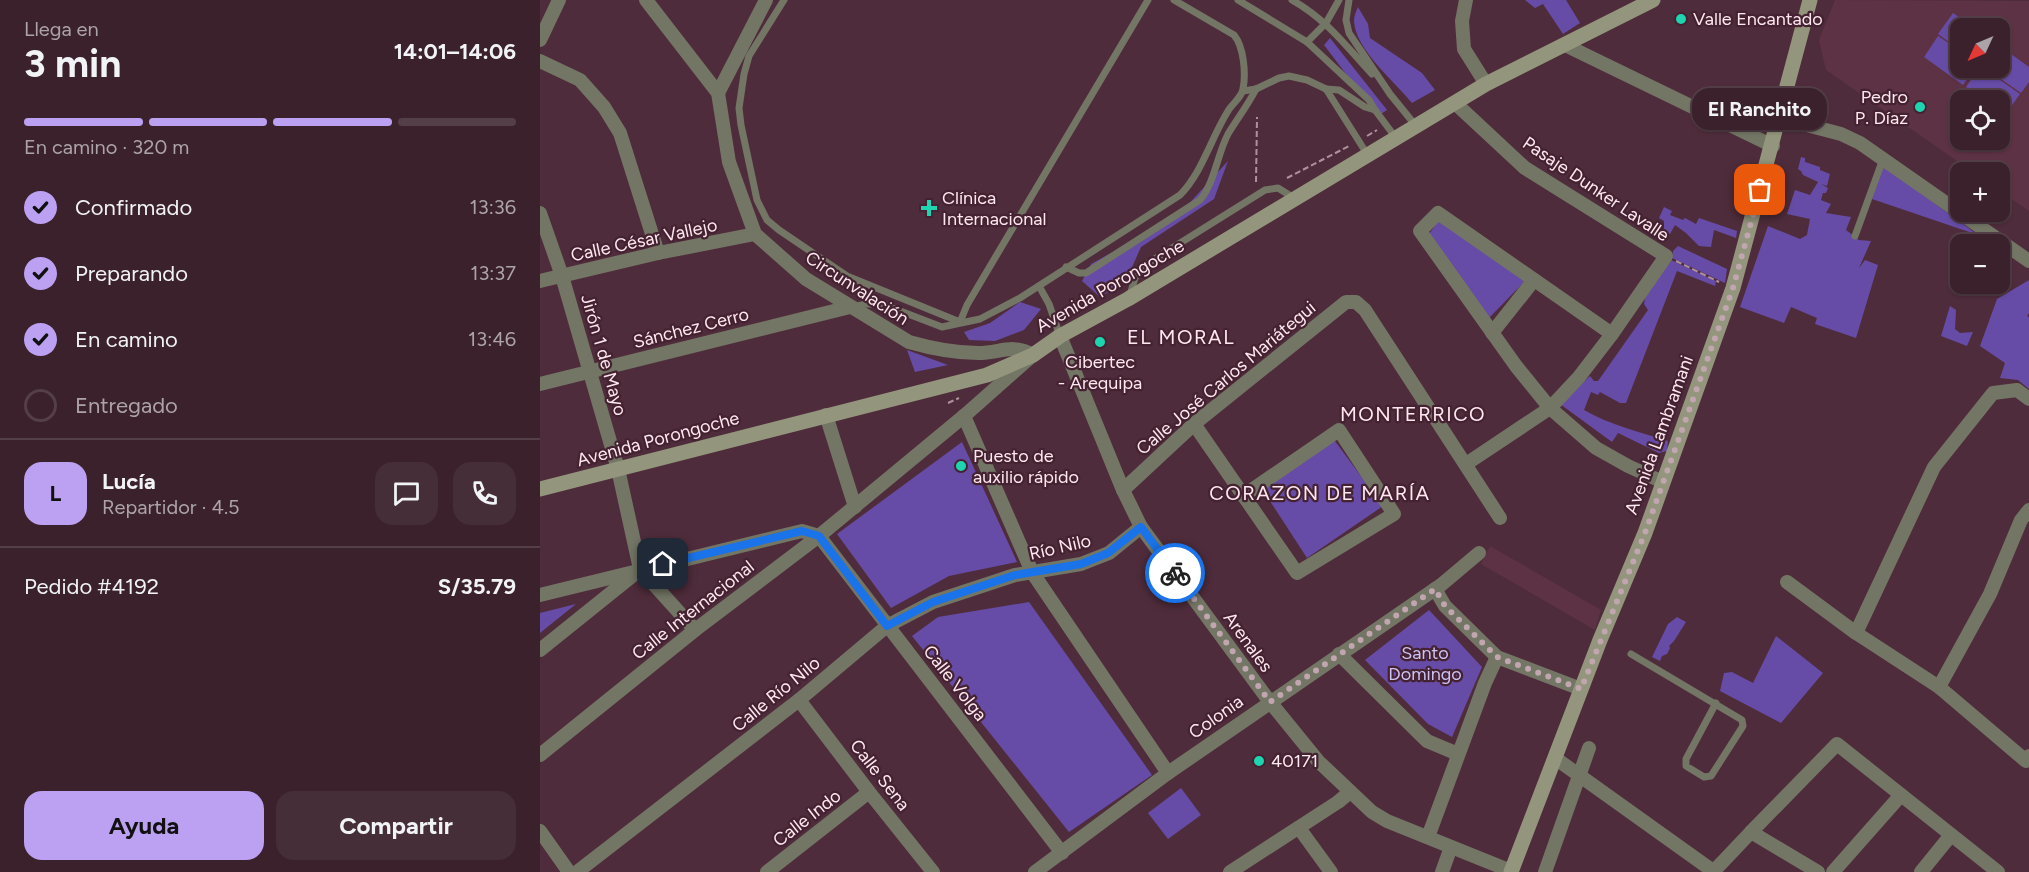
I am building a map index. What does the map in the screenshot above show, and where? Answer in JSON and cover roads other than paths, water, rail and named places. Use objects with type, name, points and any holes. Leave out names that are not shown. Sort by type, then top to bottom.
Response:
[{"type":"main road","name":"Avenida Porongoche","points":[[540,489],[987,375],[1033,355],[1060,336],[1296,199],[1486,84],[1653,0]]},
{"type":"main road","name":"Avenida Lambramani","points":[[1511,872],[1581,689],[1620,596],[1733,288],[1773,146],[1810,0]]},
{"type":"street","points":[[540,40],[559,0]]},
{"type":"street","name":"Circunvalación","points":[[646,0],[718,93],[729,162],[755,234],[806,279],[897,336],[923,346],[979,353],[1016,348],[1033,355]]},
{"type":"street","points":[[718,93],[766,0]]},
{"type":"street","points":[[1466,0],[1462,21],[1464,49],[1486,84]]},
{"type":"street","points":[[1565,45],[1773,146]]},
{"type":"street","points":[[540,61],[580,80],[604,107],[620,133],[658,254]]},
{"type":"street","name":"Pasaje Dunker Lavalle","points":[[1455,103],[1525,168],[1666,256],[1612,334]]},
{"type":"street","points":[[1780,118],[1841,134],[1884,158],[2029,261]]},
{"type":"street","name":"Jirón 1 de Mayo","points":[[540,213],[562,276],[618,469],[640,569],[695,630]]},
{"type":"street","points":[[1500,518],[1466,464],[1550,408],[1579,377],[1612,334],[1438,213],[1420,231],[1515,366],[1550,408],[1596,448],[1663,482]]},
{"type":"street","name":"Calle César Vallejo","points":[[540,281],[755,234]]},
{"type":"street","points":[[1492,333],[1534,280]]},
{"type":"street","name":"Calle José Carlos Mariátegui","points":[[1122,490],[1194,424],[1346,302],[1356,302],[1365,310],[1410,382],[1466,464]]},
{"type":"street","name":"Sánchez Cerro","points":[[540,384],[850,307]]},
{"type":"street","name":"Arenales","points":[[1060,336],[1122,490],[1141,527],[1270,702],[1318,761],[1372,812],[1387,821],[1511,872]]},
{"type":"street","name":"Calle Internacional","points":[[540,755],[695,630],[855,507],[1033,355]]},
{"type":"street","points":[[1856,633],[1934,467],[1993,393],[2017,390],[2029,399]]},
{"type":"street","points":[[826,415],[855,507]]},
{"type":"street","points":[[964,416],[1032,572],[1168,773]]},
{"type":"street","points":[[1194,424],[1243,496],[1297,573],[1394,514],[1339,430],[1243,496]]},
{"type":"street","points":[[1939,687],[1990,594],[2021,520],[2029,510]]},
{"type":"street","name":"Río Nilo","points":[[1015,575],[1081,564],[1108,553],[1141,527]]},
{"type":"street","points":[[540,594],[802,531],[819,536]]},
{"type":"street","name":"Calle Volga","points":[[819,536],[1062,853]]},
{"type":"street","name":"Colonia","points":[[1035,872],[1168,773],[1435,589],[1479,553]]},
{"type":"street","points":[[540,650],[640,569]]},
{"type":"street","name":"Calle Río Nilo","points":[[577,872],[799,700],[887,626],[933,602],[1015,575]]},
{"type":"street","points":[[1787,582],[1856,633],[1939,687],[2026,761],[2029,756]]},
{"type":"street","points":[[1435,589],[1445,606],[1497,657],[1581,689]]},
{"type":"street","points":[[1339,654],[1427,741],[1458,754]]},
{"type":"street","points":[[1428,837],[1485,683],[1497,657]]},
{"type":"street","name":"Calle Sena","points":[[799,700],[933,872]]},
{"type":"street","points":[[1555,758],[1713,872],[1837,744],[1998,872]]},
{"type":"street","points":[[1545,872],[1589,748]]},
{"type":"street","name":"Calle Indo","points":[[767,872],[784,867],[869,792]]},
{"type":"street","points":[[1230,872],[1350,792]]},
{"type":"street","points":[[1833,872],[1901,795]]},
{"type":"street","points":[[1299,828],[1331,872]]},
{"type":"street","points":[[540,831],[569,872]]},
{"type":"street","points":[[1751,832],[1818,872]]},
{"type":"street","points":[[1921,872],[1952,835]]},
{"type":"street","points":[[1442,872],[1451,847]]},
{"type":"lane","points":[[784,0],[749,56],[739,108],[757,200],[766,220],[847,276],[960,322]]},
{"type":"lane","points":[[960,322],[967,305],[1148,0]]},
{"type":"lane","points":[[850,307],[882,304],[937,326],[980,320],[1039,286],[1185,190],[1197,174],[1216,131],[1243,91],[1244,70],[1237,38],[1174,0]]},
{"type":"lane","points":[[1238,0],[1307,42],[1369,100],[1396,138]]},
{"type":"lane","points":[[1292,0],[1326,23],[1416,126]]},
{"type":"lane","points":[[1307,42],[1326,23],[1339,0]]},
{"type":"lane","points":[[1349,0],[1346,20],[1348,33],[1390,94]]},
{"type":"lane","points":[[1243,91],[1256,89],[1288,76],[1307,80],[1326,89],[1339,90],[1365,107],[1375,110]]},
{"type":"lane","points":[[1066,267],[1079,273],[1086,273],[1200,200],[1207,191],[1228,134],[1256,89]]},
{"type":"lane","points":[[1326,89],[1367,154]]},
{"type":"lane","points":[[1855,236],[1884,158]]},
{"type":"lane","points":[[1128,298],[1135,278],[1145,265],[1265,190],[1278,188],[1296,199]]},
{"type":"lane","points":[[1039,286],[1049,304],[1060,336]]},
{"type":"lane","points":[[1631,654],[1716,703],[1742,720],[1743,726],[1711,776],[1704,777],[1686,766],[1686,759],[1716,703]]},
{"type":"place","name":"Valle Encantado","points":[[1681,19]]},
{"type":"place","name":"Pedro P. Díaz","points":[[1920,107]]},
{"type":"place","name":"El Ranchito","points":[[1760,190]]},
{"type":"place","name":"Clínica Internacional","points":[[929,208]]},
{"type":"place","name":"Cibertec - Arequipa","points":[[1100,342]]},
{"type":"place","name":"Puesto de auxilio rápido","points":[[961,466]]},
{"type":"place","name":"40171","points":[[1259,761]]},
{"type":"district","name":"EL MORAL","points":[[1181,337]]},
{"type":"district","name":"MONTERRICO","points":[[1413,414]]},
{"type":"district","name":"CORAZON DE MARÍA","points":[[1320,493]]},
{"type":"park label","name":"Santo Domingo","points":[[1425,663]]}]
